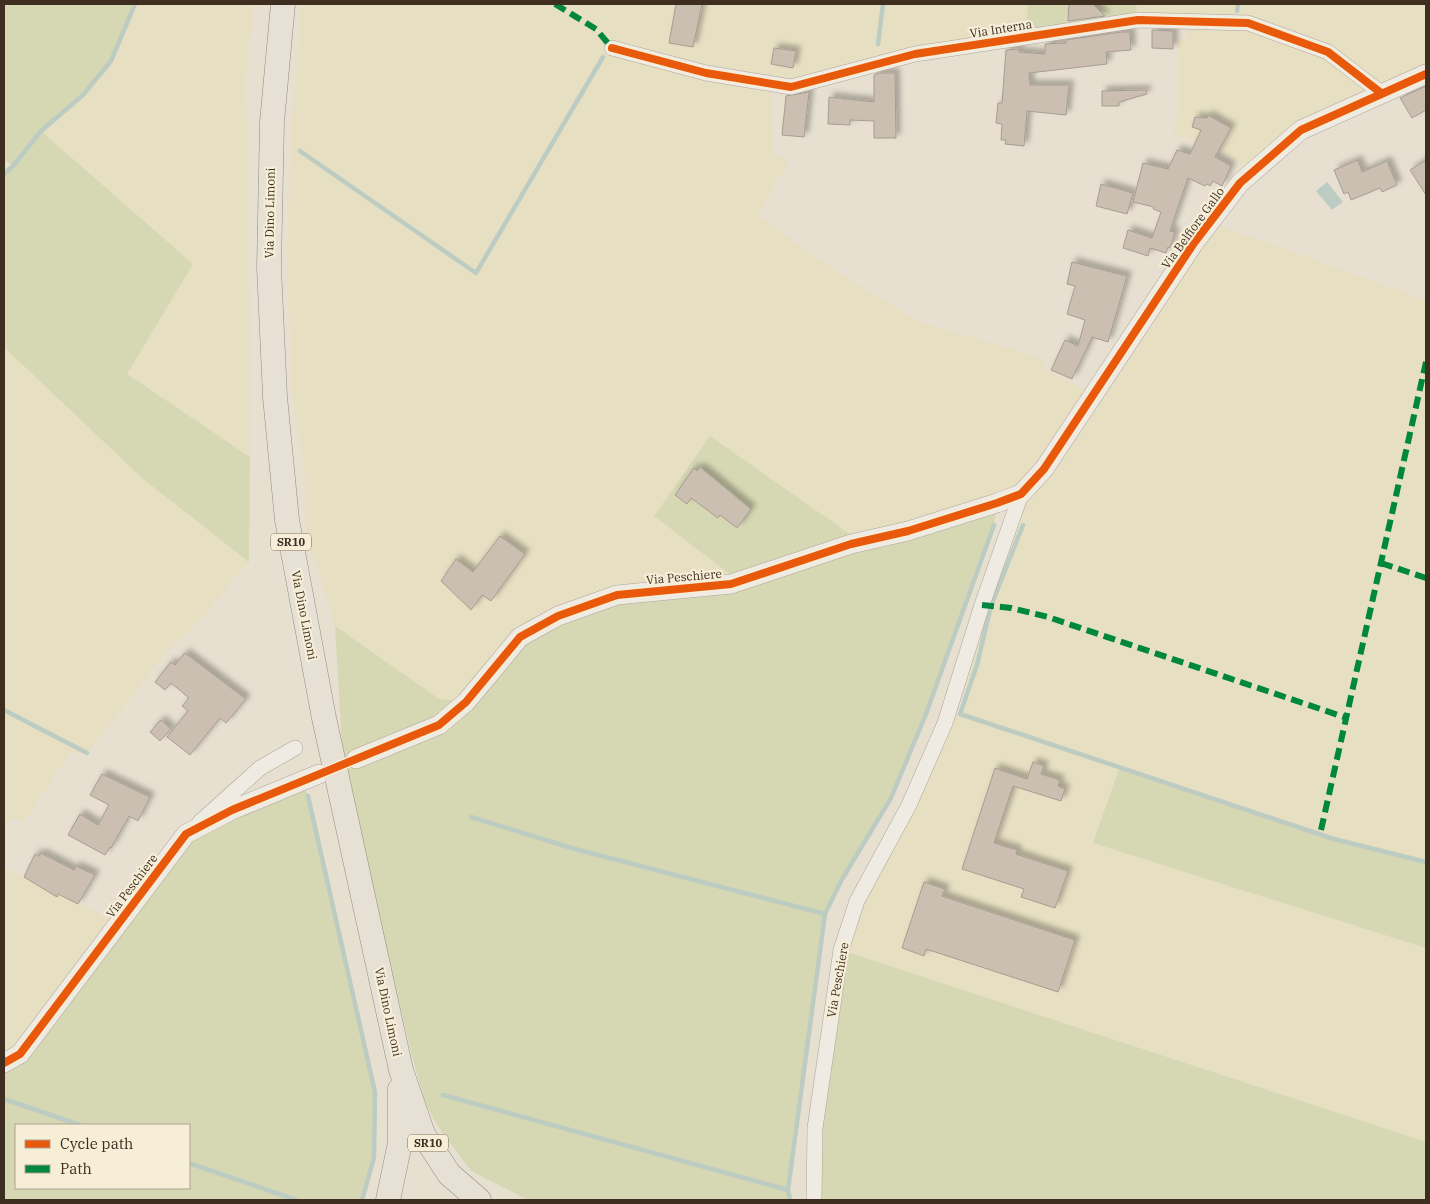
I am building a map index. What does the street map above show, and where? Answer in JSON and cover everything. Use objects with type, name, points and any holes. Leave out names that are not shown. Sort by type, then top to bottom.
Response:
[{"type":"main road","name":"Via Dino Limoni","points":[[283,4],[274,87],[269,215],[272,353],[280,468],[300,597],[320,700],[401,1070]]},
{"type":"main road","name":"SR10","points":[[388,1200],[400,1143],[401,1070]]},
{"type":"main road","name":"SR10","points":[[401,1070],[412,1106],[428,1142],[449,1174],[479,1200]]},
{"type":"street","name":"Via Interna","points":[[612,48],[706,73],[791,87],[915,54],[1138,20],[1248,23],[1328,52],[1381,93]]},
{"type":"street","name":"Via Belfiore Gallo","points":[[1044,468],[1194,243],[1240,183],[1301,130],[1426,74]]},
{"type":"street","name":"Via Peschiere","points":[[814,1200],[815,1128],[841,950],[857,901],[909,805],[945,723],[982,605],[1020,494],[1044,468]]},
{"type":"street","name":"Via Peschiere","points":[[356,759],[439,725],[466,702],[520,637],[558,616],[617,595],[732,584],[850,544],[908,531],[1020,494]]},
{"type":"street","name":"Via Peschiere","points":[[4,1063],[20,1054],[186,834],[260,768],[295,748]]},
{"type":"street","name":"Via Peschiere","points":[[186,834],[232,810],[319,774]]},
{"type":"shaded area","points":[[135,4],[253,4],[246,79],[250,457],[127,374],[193,264],[41,131],[83,95],[111,61]]},
{"type":"shaded area","points":[[301,4],[1028,4],[1026,37],[771,84],[773,155],[789,160],[758,216],[827,265],[917,321],[1042,358],[1046,371],[1093,394],[1210,222],[1426,300],[1426,862],[1334,839],[1119,769],[1093,843],[1426,948],[1426,1142],[841,950],[945,723],[960,714],[982,605],[1020,494],[739,582],[466,702],[443,702],[335,626],[305,527],[305,470],[293,402],[287,274],[290,149]]},
{"type":"shaded area","points":[[1136,4],[1426,4],[1426,74],[1301,130],[1249,175],[1241,164],[1196,141],[1172,134],[1178,110],[1178,39],[1186,39],[1187,21],[1138,20]]},
{"type":"shaded area","points":[[1327,182],[1343,202],[1332,210],[1316,191]]},
{"type":"shaded area","points":[[4,347],[142,478],[249,562],[200,620],[169,649],[87,753],[70,753],[24,822],[12,818],[4,827]]},
{"type":"shaded area","points":[[4,867],[119,923],[4,1063]]},
{"type":"green space","points":[[4,4],[135,4],[111,61],[83,95],[41,131],[193,264],[127,374],[250,457],[249,562],[142,478],[4,347],[4,174],[12,166],[4,159]]},
{"type":"green space","points":[[1028,4],[1136,4],[1138,20],[1026,37]]},
{"type":"green space","points":[[710,436],[861,542],[997,503],[994,525],[926,714],[891,798],[841,881],[825,914],[788,1190],[790,1200],[528,1200],[471,1171],[437,1125],[425,1102],[412,1056],[343,764],[335,626],[439,699],[466,702],[520,637],[558,616],[739,581],[654,516]]},
{"type":"green space","points":[[1119,769],[1334,839],[1426,863],[1426,948],[1093,843]]},
{"type":"green space","points":[[302,780],[308,796],[375,1092],[374,1158],[362,1200],[4,1200],[4,1063],[186,834]]},
{"type":"green space","points":[[841,950],[1426,1142],[1426,1200],[814,1200]]},
{"type":"building","points":[[676,4],[702,4],[693,47],[669,43]]},
{"type":"building","points":[[1069,4],[1093,4],[1105,16],[1068,21]]},
{"type":"building","points":[[1152,30],[1173,31],[1173,49],[1152,48]]},
{"type":"building","points":[[1130,32],[1131,50],[1106,52],[1107,64],[1029,73],[1030,85],[1069,85],[1066,115],[1027,111],[1024,146],[1005,144],[1006,140],[1001,140],[1002,124],[996,123],[998,103],[1002,103],[1006,50],[1019,49],[1019,52],[1045,54],[1045,44],[1066,43],[1066,40]]},
{"type":"building","points":[[774,48],[796,51],[793,68],[771,64]]},
{"type":"building","points":[[879,73],[895,73],[896,138],[874,138],[874,121],[850,120],[850,125],[828,124],[829,97],[874,102],[874,75]]},
{"type":"building","points":[[1426,86],[1426,110],[1412,118],[1400,98]]},
{"type":"building","points":[[1146,90],[1147,94],[1119,102],[1119,106],[1102,106],[1102,91]]},
{"type":"building","points":[[809,92],[804,137],[782,135],[786,96]]},
{"type":"building","points":[[1208,115],[1231,128],[1215,157],[1231,166],[1222,186],[1213,181],[1210,186],[1207,184],[1205,186],[1188,178],[1170,231],[1175,232],[1170,248],[1168,247],[1166,253],[1150,248],[1148,256],[1123,248],[1128,230],[1152,238],[1161,212],[1153,209],[1154,207],[1133,202],[1143,163],[1168,169],[1177,150],[1190,154],[1201,130],[1192,127],[1195,117],[1207,118]]},
{"type":"building","points":[[1358,160],[1362,172],[1387,161],[1397,185],[1382,192],[1380,188],[1351,200],[1348,192],[1344,194],[1334,170]]},
{"type":"building","points":[[1426,160],[1426,195],[1410,170]]},
{"type":"building","points":[[1101,184],[1133,193],[1127,214],[1096,206]]},
{"type":"building","points":[[1072,262],[1127,276],[1108,342],[1092,337],[1072,379],[1051,370],[1065,340],[1078,346],[1085,320],[1067,314],[1075,286],[1067,284]]},
{"type":"building","points":[[700,467],[751,509],[737,528],[720,515],[718,518],[691,498],[687,504],[675,495],[694,468],[697,471]]},
{"type":"building","points":[[500,536],[525,554],[491,601],[482,595],[471,610],[441,581],[456,559],[473,572]]},
{"type":"building","points":[[185,653],[246,699],[226,723],[220,718],[190,755],[167,737],[188,711],[182,706],[189,698],[171,683],[165,690],[155,682],[171,662],[175,665]]},
{"type":"building","points":[[161,720],[171,729],[160,741],[150,732]]},
{"type":"building","points":[[1033,762],[1044,766],[1041,774],[1060,780],[1058,786],[1065,789],[1061,801],[1013,786],[994,843],[1017,850],[1016,854],[1068,871],[1055,908],[1021,897],[1024,889],[962,869],[995,768],[1027,779]]},
{"type":"building","points":[[102,774],[150,797],[138,821],[129,816],[105,855],[68,835],[80,814],[98,825],[109,805],[90,795]]},
{"type":"building","points":[[41,853],[74,870],[76,866],[95,875],[78,904],[58,894],[57,897],[24,877],[35,854],[39,856]]},
{"type":"building","points":[[924,882],[945,889],[942,896],[1075,940],[1058,992],[926,949],[924,956],[902,948]]},
{"type":"waterway","points":[[4,174],[13,166],[41,131],[83,95],[111,61],[135,4]]},
{"type":"waterway","points":[[878,44],[883,4]]},
{"type":"waterway","points":[[1237,11],[1238,4]]},
{"type":"waterway","points":[[300,151],[476,273],[603,57]]},
{"type":"waterway","points":[[790,1200],[788,1190],[825,914],[841,881],[891,798],[926,714],[994,525]]},
{"type":"waterway","points":[[1023,525],[991,606],[977,665],[960,714],[1334,839],[1426,862]]},
{"type":"waterway","points":[[4,710],[87,753]]},
{"type":"waterway","points":[[308,796],[375,1092],[374,1158],[362,1200]]},
{"type":"waterway","points":[[471,817],[575,849],[825,914]]},
{"type":"waterway","points":[[443,1095],[788,1190]]},
{"type":"waterway","points":[[4,1099],[77,1124]]},
{"type":"waterway","points":[[190,1163],[296,1200]]},
{"type":"marked path","points":[[555,4],[596,29],[612,48]]},
{"type":"marked path","points":[[1321,830],[1426,362]]},
{"type":"marked path","points":[[1381,563],[1426,578]]},
{"type":"marked path","points":[[982,605],[1011,608],[1048,617],[1347,718]]},
{"type":"cycle path","points":[[612,48],[706,73],[791,87],[915,54],[1138,20],[1248,23],[1328,52],[1381,93]]},
{"type":"cycle path","points":[[4,1063],[20,1054],[186,834],[232,810],[439,725],[466,702],[520,637],[558,616],[617,595],[731,584],[851,544],[908,531],[1021,494],[1044,469],[1194,243],[1240,183],[1301,130],[1426,74]]}]
